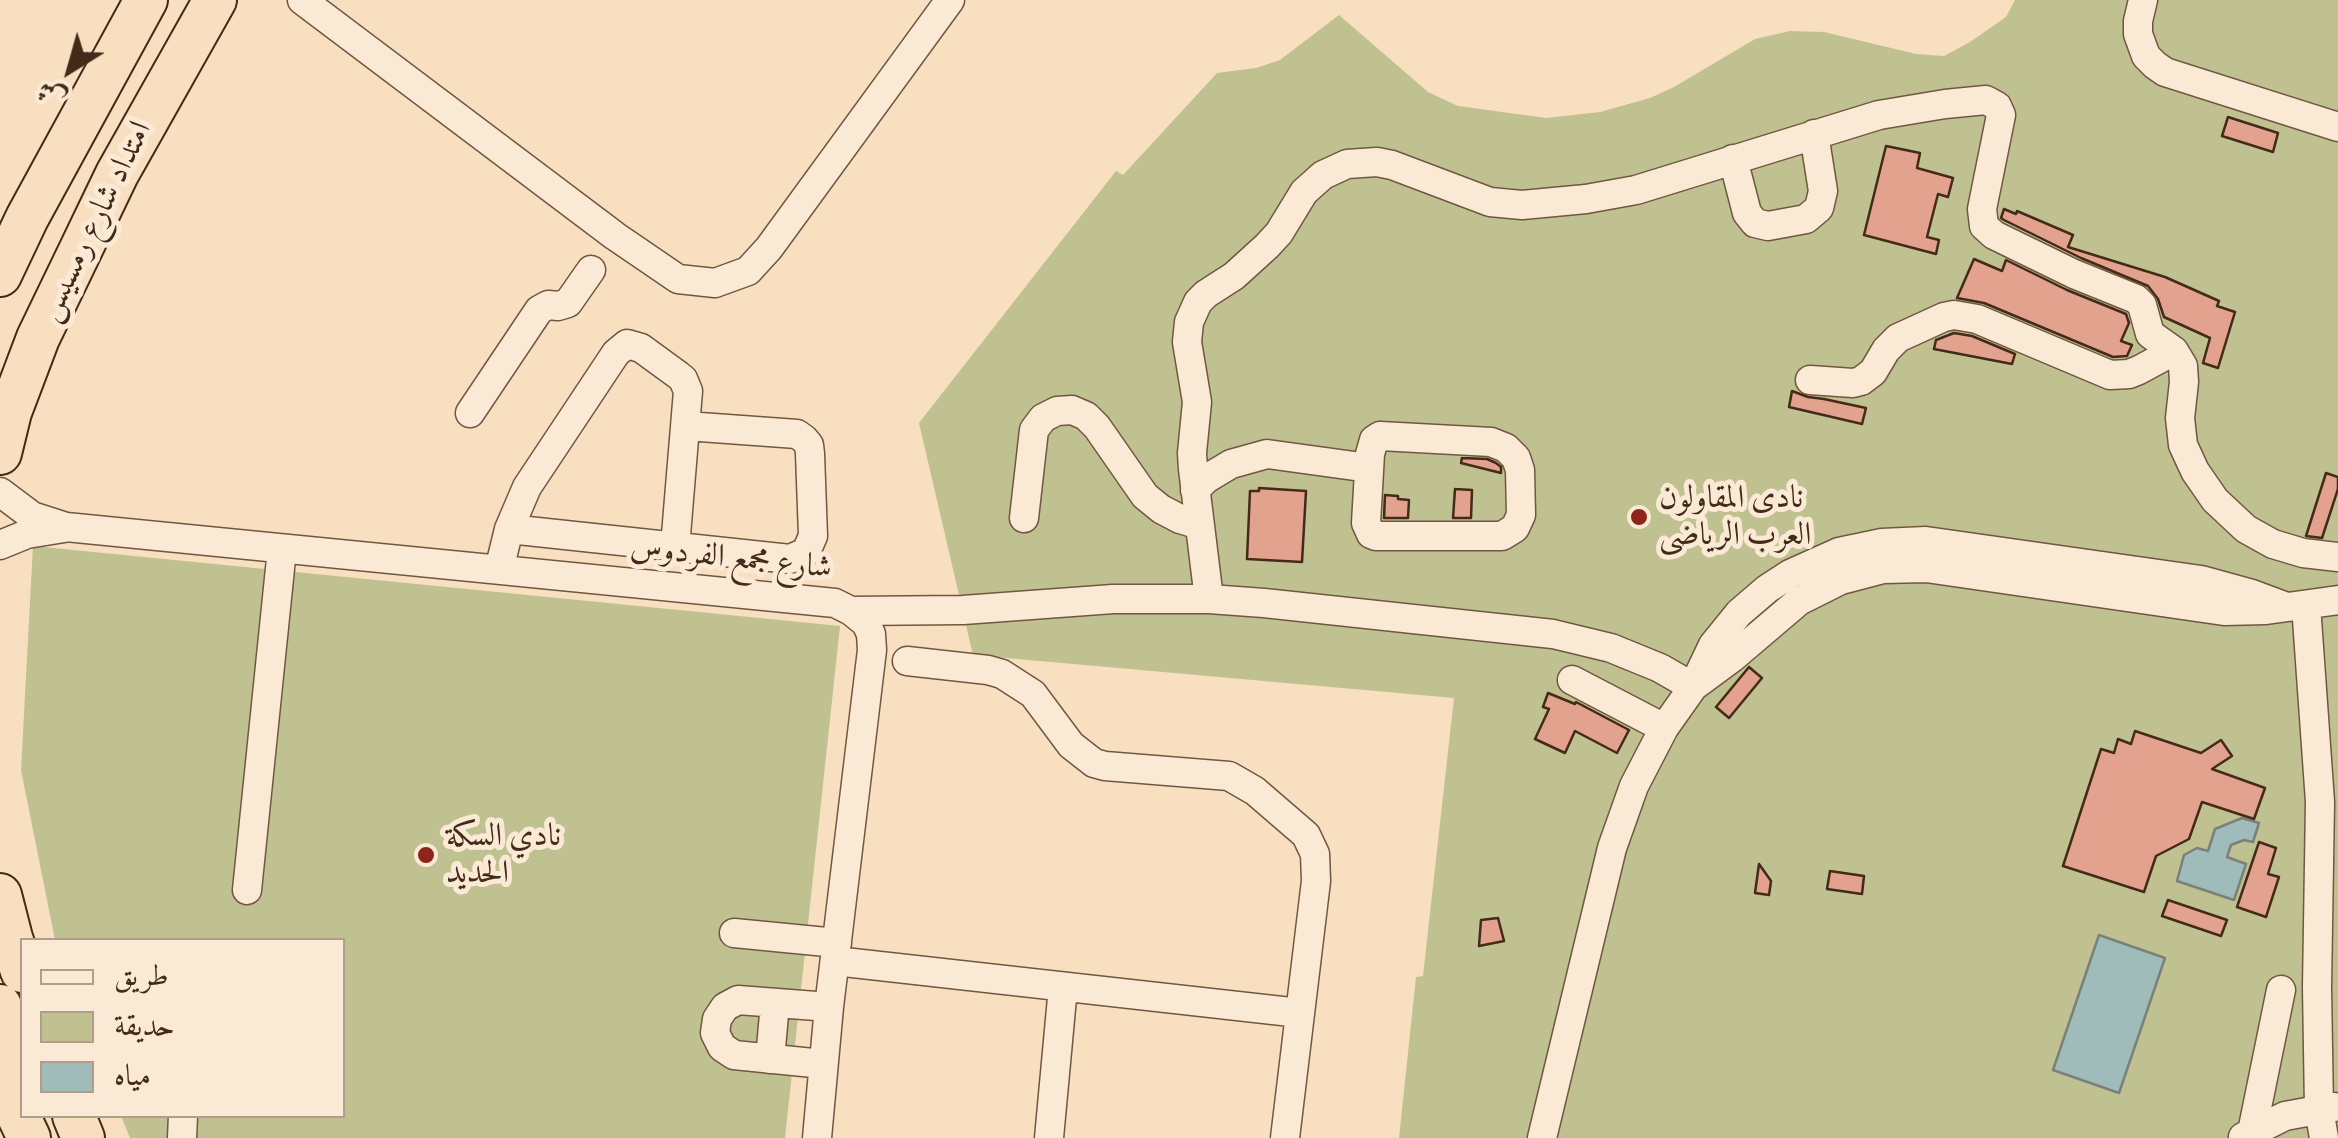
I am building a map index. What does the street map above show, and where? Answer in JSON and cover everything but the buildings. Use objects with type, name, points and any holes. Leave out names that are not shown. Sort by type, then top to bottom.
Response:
[{"type":"highway","name":"امتداد شارع رمسيس","points":[[0,275],[14,221],[146,0]]},
{"type":"highway","name":"امتداد شارع رمسيس","points":[[0,453],[10,412],[38,338],[80,249],[116,174],[215,0]]},
{"type":"highway","points":[[0,895],[20,965]]},
{"type":"highway","points":[[0,1006],[20,1059]]},
{"type":"highway","points":[[0,1077],[20,1118]]},
{"type":"street","points":[[302,0],[678,280],[714,283],[748,271],[769,248],[950,0]]},
{"type":"street","points":[[2143,0],[2138,34],[2154,65],[2165,72],[2338,126]]},
{"type":"street","points":[[1209,598],[1192,452],[1197,402],[1187,332],[1192,312],[1206,294],[1234,276],[1267,246],[1304,192],[1323,175],[1347,164],[1377,162],[1477,199],[1506,204],[1612,196],[1814,134],[1912,109],[1979,100],[1992,102],[2000,110],[2001,121],[1982,209],[1984,226],[1994,235],[2074,274],[2136,299],[2150,334],[2179,358],[2185,374],[2180,418],[2183,445],[2194,470],[2215,500],[2246,529],[2274,544],[2303,553],[2338,557]]},
{"type":"street","points":[[1733,160],[1755,223],[1768,226],[1806,220],[1819,208],[1824,191],[1814,134]]},
{"type":"street","points":[[470,413],[539,310],[568,303],[615,236]]},
{"type":"street","points":[[1810,380],[1860,381],[1873,372],[1898,338],[1954,314],[1978,319],[2110,374],[2130,374],[2174,351]]},
{"type":"street","points":[[500,570],[509,529],[526,487],[620,348],[627,344],[634,344],[683,380],[688,391],[675,546]]},
{"type":"street","points":[[1024,518],[1034,430],[1043,418],[1057,411],[1072,410],[1097,427],[1145,496],[1161,510],[1200,525]]},
{"type":"street","points":[[509,529],[790,559],[806,552],[812,542],[810,454],[804,439],[797,434],[686,426]]},
{"type":"street","points":[[1380,436],[1499,444],[1512,453],[1518,464],[1519,522],[1502,536],[1376,536],[1368,531],[1366,523],[1369,468],[1371,447],[1380,436]]},
{"type":"street","points":[[1195,490],[1230,464],[1267,454],[1369,468]]},
{"type":"street","name":"شارع مجمع الفردوس","points":[[0,492],[32,516],[66,527],[836,603],[866,622],[872,650],[817,1138]]},
{"type":"street","name":"شارع مجمع الفردوس","points":[[0,545],[26,534],[66,527]]},
{"type":"street","points":[[1542,1138],[1612,848],[1634,786],[1713,644],[1767,589],[1839,552],[1882,543],[1926,541],[2224,611],[2245,612],[2338,600]]},
{"type":"street","points":[[247,890],[282,549]]},
{"type":"street","points":[[851,611],[962,610],[1063,601],[1209,598],[1553,634],[1625,653],[1692,687]]},
{"type":"street","points":[[2296,606],[2315,719],[2320,835],[2317,986],[2329,1108],[2324,1138]]},
{"type":"street","points":[[907,661],[1002,674],[1034,694],[1072,745],[1094,763],[1229,776],[1247,785],[1299,827],[1312,844],[1316,881],[1285,1138]]},
{"type":"street","points":[[1572,680],[1664,728]]},
{"type":"street","points":[[734,932],[1063,987],[1300,1013]]},
{"type":"street","points":[[1049,1138],[1063,987]]},
{"type":"street","points":[[2247,1135],[2282,990]]},
{"type":"street","points":[[824,1064],[734,1055],[722,1046],[716,1033],[717,1019],[725,1006],[738,1000],[829,1006]]},
{"type":"street","points":[[770,1059],[775,1003]]},
{"type":"street","points":[[2247,1135],[2285,1116],[2329,1108]]},
{"type":"green space","name":"نادى المقاولون العرب الرياضى","points":[[2015,0],[2338,0],[2338,1138],[1399,1138],[1416,977],[1423,976],[1454,698],[973,655],[919,423],[1116,171],[1123,175],[1217,73],[1280,60],[1339,15],[1428,92],[1458,106],[1546,118],[1600,112],[1650,98],[1755,39],[1790,31],[1824,32],[1916,54],[1944,56],[2006,17]]},
{"type":"green space","name":"نادي السكة الحديد","points":[[33,546],[840,626],[785,1138],[130,1138],[122,1118],[345,1118],[345,938],[55,938],[21,770]]},
{"type":"water","points":[[2242,818],[2259,823],[2253,842],[2244,840],[2231,845],[2227,857],[2246,864],[2234,900],[2177,881],[2184,855],[2197,848],[2208,851],[2215,829]]},
{"type":"water","points":[[2099,935],[2165,958],[2119,1093],[2053,1070]]},
{"type":"place","name":"نادى المقاولون العرب الرياضى","points":[[1639,517]]},
{"type":"place","name":"نادي السكة الحديد","points":[[426,855]]}]
